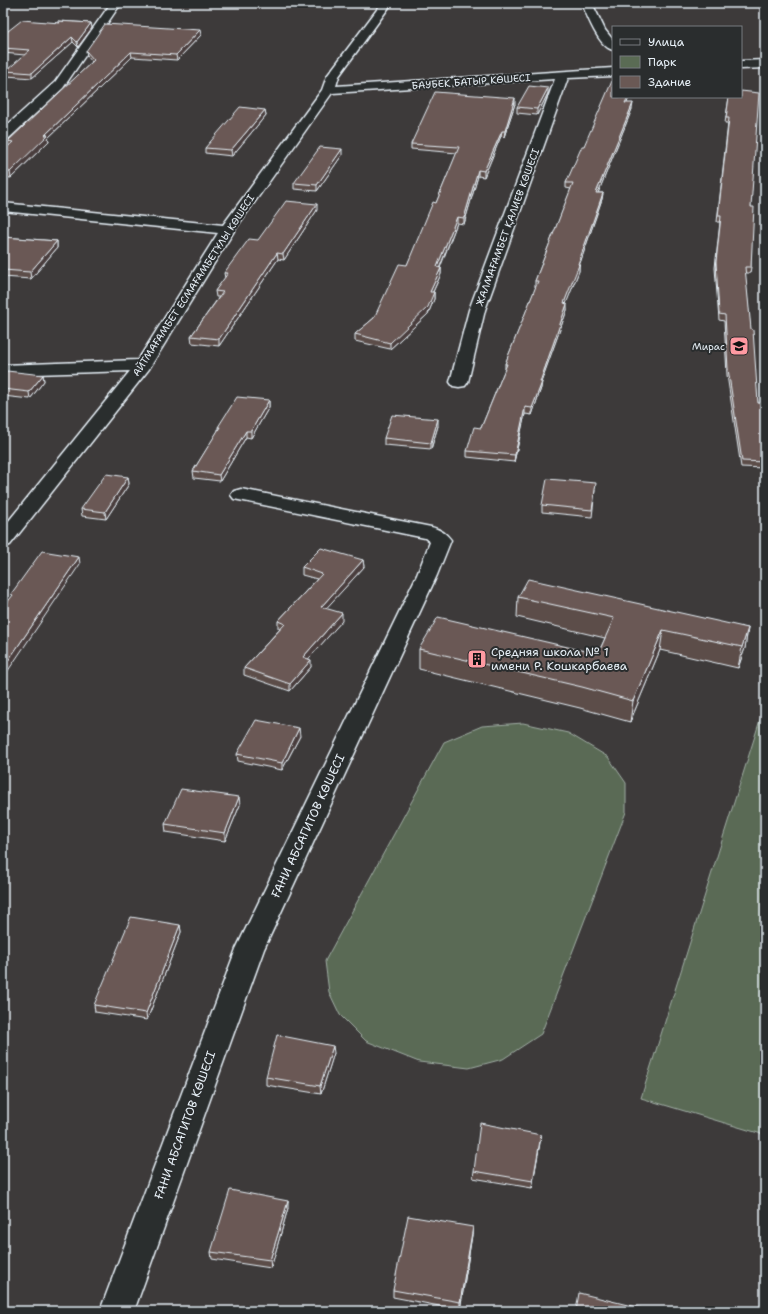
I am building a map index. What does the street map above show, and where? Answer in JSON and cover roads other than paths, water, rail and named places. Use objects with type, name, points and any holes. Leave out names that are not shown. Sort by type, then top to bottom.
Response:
[{"type":"street","points":[[3,136],[59,85],[113,7],[118,3]]},
{"type":"street","name":"АЙТМАҒАМБЕТ ЕСМАҒАМБЕТҰЛЫ КӨШЕСІ","points":[[3,541],[143,365],[227,230],[328,90],[333,76],[387,3]]},
{"type":"street","points":[[586,3],[600,31],[612,46]]},
{"type":"street","points":[[742,65],[765,64]]},
{"type":"street","name":"БАУБЕК БАТЫР КӨШЕСІ","points":[[328,90],[612,72]]},
{"type":"street","name":"ЖАЛМАҒАМБЕТ ҚАЛИЕВ КӨШЕСІ","points":[[459,382],[477,310],[563,75]]},
{"type":"street","points":[[3,207],[227,230]]},
{"type":"street","points":[[3,370],[143,365]]},
{"type":"street","name":"ҒАНИ АБСАГИТОВ КӨШЕСІ","points":[[117,1311],[250,949],[428,575],[442,540],[431,533],[241,495]]},
{"type":"place","name":"Мирас","points":[[739,346]]},
{"type":"place","name":"Средняя школа № 1 имени Р. Кошкарбаева","points":[[477,659]]}]
